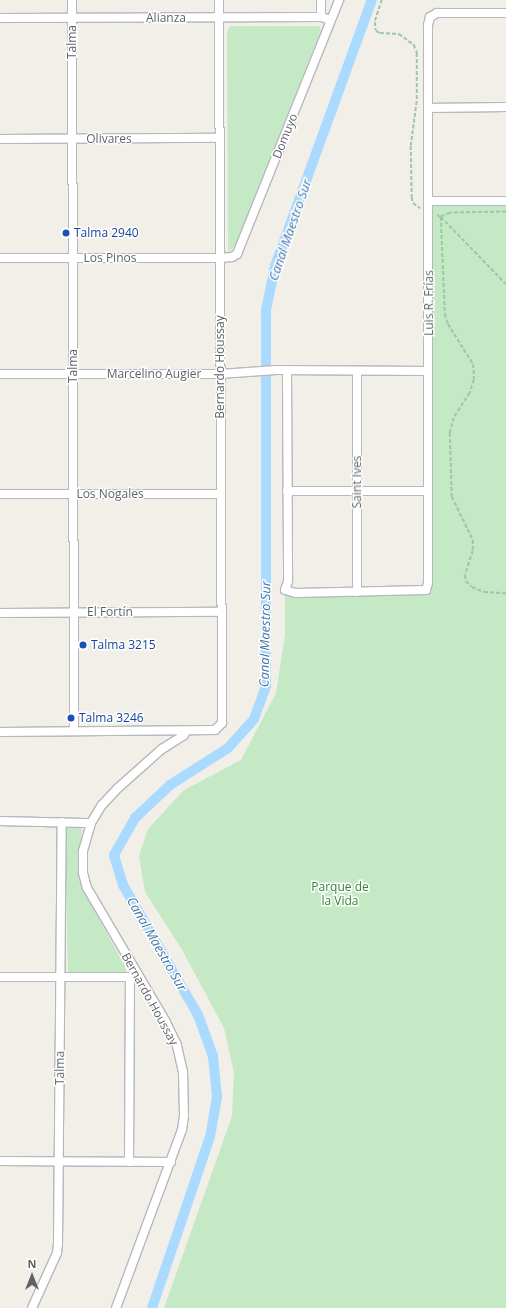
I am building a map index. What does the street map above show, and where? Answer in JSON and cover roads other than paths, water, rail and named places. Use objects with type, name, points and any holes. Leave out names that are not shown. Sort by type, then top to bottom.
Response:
[{"type":"street","name":"Talma","points":[[72,0],[74,732]]},
{"type":"street","name":"Bernardo Houssay","points":[[116,1308],[182,1130],[184,1116],[183,1072],[178,1045],[166,1022],[133,975],[87,888],[84,880],[83,851],[91,823],[102,805],[118,788],[162,749],[184,735],[186,730],[215,730],[222,723],[220,612],[219,0]]},
{"type":"street","points":[[320,0],[321,17]]},
{"type":"street","name":"Domuyo","points":[[219,258],[232,257],[237,254],[339,0]]},
{"type":"street","name":"Luis R. Frías","points":[[357,592],[426,590],[428,583],[428,25],[430,17],[437,13],[506,13]]},
{"type":"street","name":"Alianza","points":[[0,18],[321,17],[331,20]]},
{"type":"street","points":[[428,108],[506,107]]},
{"type":"street","name":"Olivares","points":[[0,139],[219,138]]},
{"type":"street","points":[[429,201],[506,201]]},
{"type":"street","name":"Los Pinos","points":[[0,258],[219,258]]},
{"type":"street","name":"Marcelino Augier","points":[[0,374],[220,374],[276,370],[428,371]]},
{"type":"street","points":[[287,371],[288,581],[285,590],[296,593],[357,592]]},
{"type":"street","name":"Saint Ives","points":[[357,371],[357,592]]},
{"type":"street","points":[[287,491],[428,491]]},
{"type":"street","name":"Los Nogales","points":[[0,494],[220,494]]},
{"type":"street","name":"El Fortín","points":[[0,613],[220,612]]},
{"type":"street","points":[[0,732],[186,730]]},
{"type":"street","points":[[0,821],[91,823]]},
{"type":"street","name":"Talma","points":[[32,1308],[57,1253],[58,1244],[60,1162],[62,822]]},
{"type":"street","points":[[0,976],[61,977],[133,975],[129,1162]]},
{"type":"street","points":[[0,1161],[171,1162]]},
{"type":"waterway","name":"Canal Maestro Sur","points":[[152,1308],[210,1137],[217,1097],[213,1056],[198,1015],[123,885],[114,855],[135,818],[170,785],[228,748],[254,719],[266,686],[266,310],[275,266],[372,0]]},
{"type":"place","name":"Talma 2940","points":[[66,233]]},
{"type":"place","name":"Talma 3215","points":[[83,645]]},
{"type":"place","name":"Talma 3246","points":[[71,718]]},
{"type":"park label","name":"Parque de la Vida","points":[[340,894]]}]
